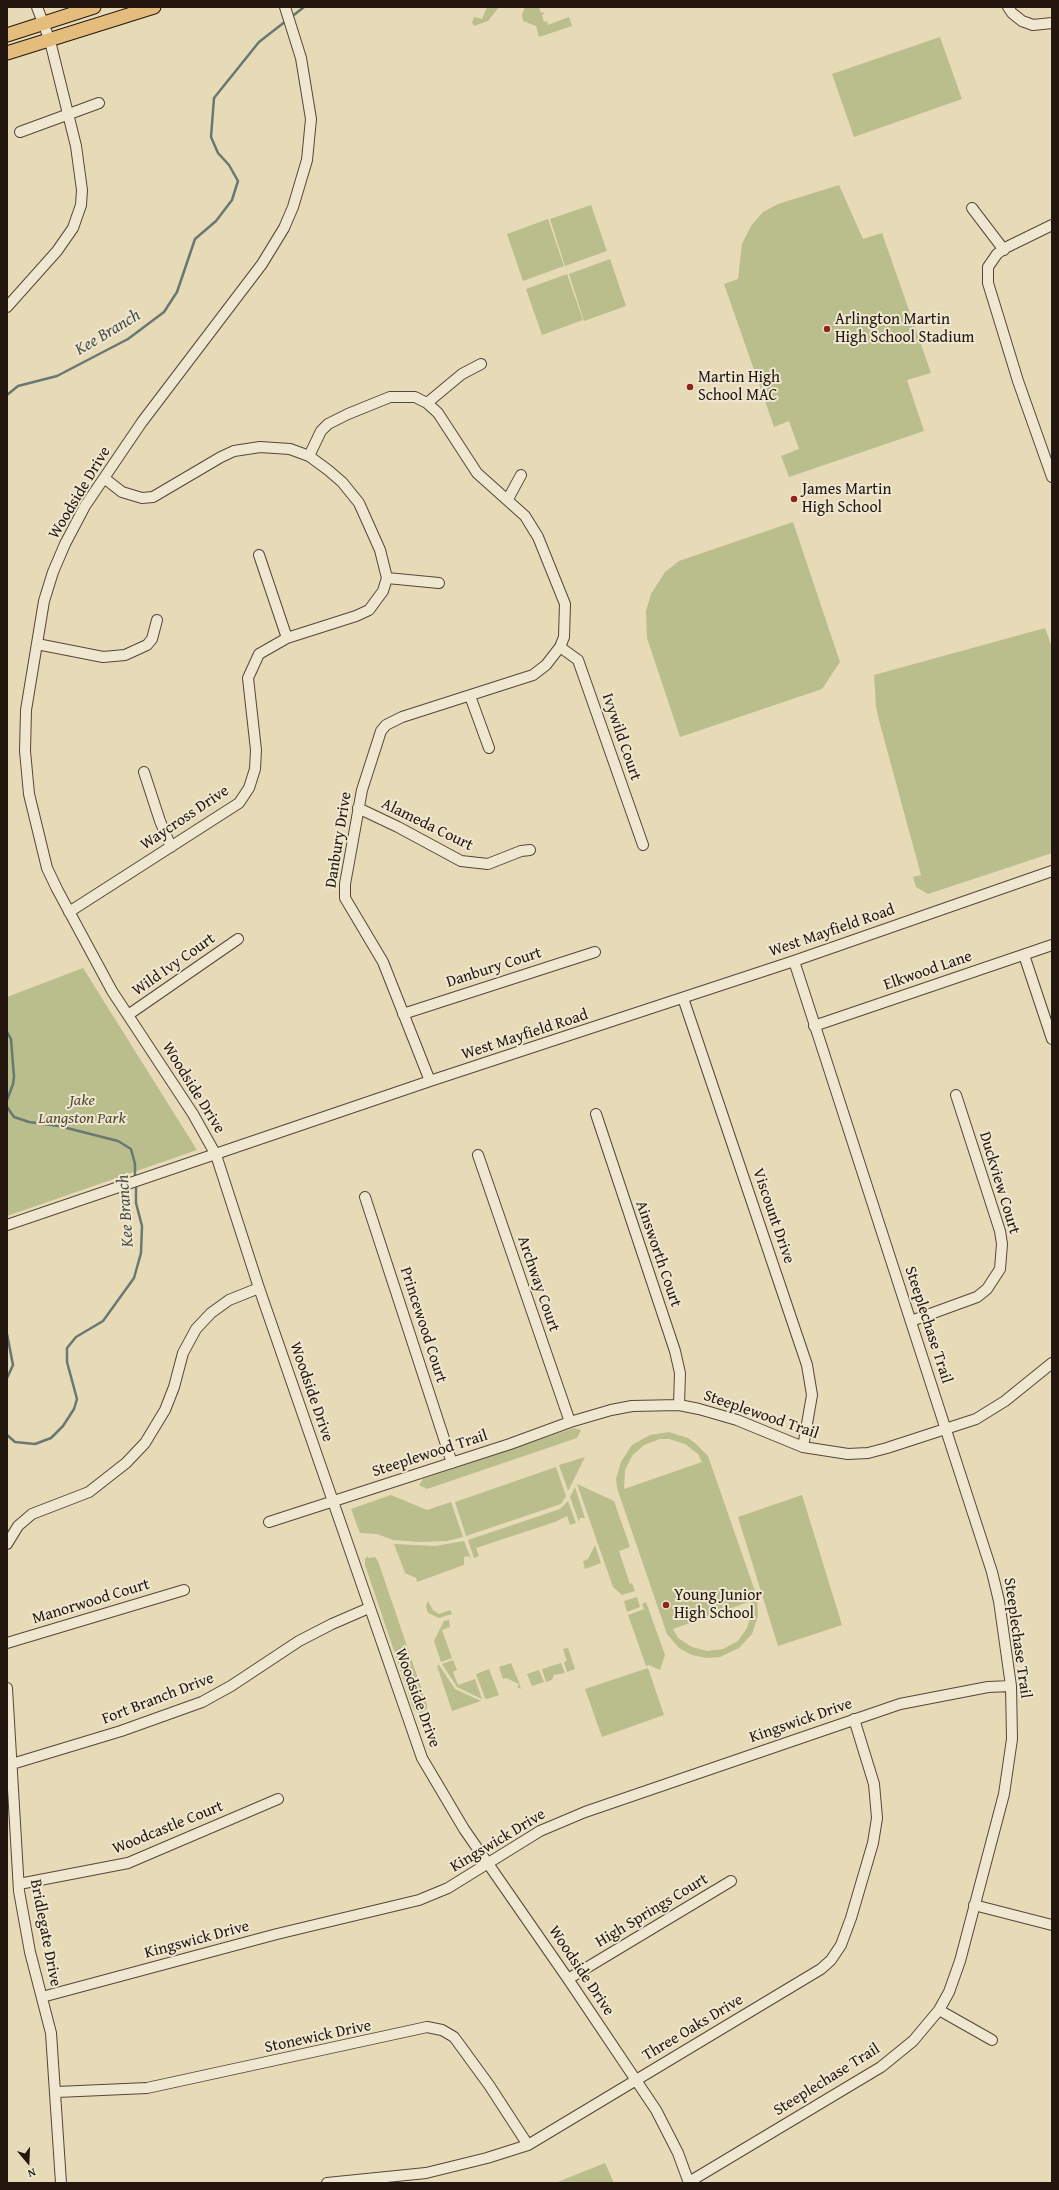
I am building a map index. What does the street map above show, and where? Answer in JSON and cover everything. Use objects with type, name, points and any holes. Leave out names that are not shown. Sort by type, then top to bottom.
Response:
[{"type":"main road","points":[[7,35],[94,7]]},
{"type":"main road","points":[[7,53],[50,41],[154,7]]},
{"type":"street","points":[[7,307],[57,252],[73,228],[78,216],[82,190],[77,154],[68,115],[50,41],[38,7]]},
{"type":"street","name":"Woodside Drive","points":[[285,7],[298,45],[311,119],[307,160],[290,214],[262,264],[142,422],[85,506],[53,572],[44,601],[26,710],[25,751],[29,794],[47,868],[93,957],[128,1015],[193,1114],[216,1155],[259,1288],[422,1758],[464,1828],[568,1979],[670,2134],[689,2183]]},
{"type":"street","points":[[1008,7],[1012,13],[1022,21],[1033,25],[1052,23]]},
{"type":"street","points":[[20,132],[99,103]]},
{"type":"street","points":[[972,208],[1004,250]]},
{"type":"street","points":[[1052,225],[997,254],[988,267],[988,283],[1018,381],[1052,477]]},
{"type":"street","points":[[427,403],[462,374],[481,364]]},
{"type":"street","name":"Danbury Drive","points":[[309,456],[321,431],[328,424],[348,414],[390,397],[415,397],[427,403],[438,413],[477,473],[508,499],[525,516],[538,537],[557,580],[565,604],[564,637],[560,647],[546,665],[533,675],[402,717],[386,725],[381,731],[358,808],[345,884],[345,898],[383,962],[430,1082]]},
{"type":"street","points":[[104,478],[122,492],[142,498],[152,497],[234,451],[276,447],[290,449],[309,456],[342,482],[359,503],[380,550],[387,578],[439,583]]},
{"type":"street","points":[[508,499],[522,475]]},
{"type":"street","points":[[259,555],[287,638]]},
{"type":"street","name":"Waycross Drive","points":[[70,912],[239,803],[249,788],[255,769],[256,750],[248,678],[259,654],[287,638],[356,616],[368,610],[383,591],[387,578]]},
{"type":"street","points":[[37,644],[103,657],[124,655],[147,645],[152,639],[157,620]]},
{"type":"street","name":"Ivywild Court","points":[[560,647],[578,660],[643,845]]},
{"type":"street","points":[[470,696],[489,748]]},
{"type":"street","points":[[144,772],[160,822],[172,847]]},
{"type":"street","name":"Alameda Court","points":[[358,808],[398,827],[461,861],[488,864],[521,851],[530,850]]},
{"type":"street","name":"West Mayfield Road","points":[[7,1225],[430,1082],[794,962],[1052,871]]},
{"type":"street","name":"Wild Ivy Court","points":[[128,1015],[238,939]]},
{"type":"street","name":"Elkwood Lane","points":[[814,1026],[1024,954],[1052,946]]},
{"type":"street","name":"Danbury Court","points":[[403,1014],[595,952]]},
{"type":"street","points":[[1024,954],[1052,1039]]},
{"type":"street","name":"Steeplechase Trail","points":[[689,2183],[881,2067],[913,2041],[939,2010],[949,1992],[960,1961],[1004,1794],[1012,1739],[1011,1686],[999,1601],[992,1572],[794,962]]},
{"type":"street","name":"Viscount Drive","points":[[683,998],[807,1365],[812,1395],[803,1448]]},
{"type":"street","name":"Duckview Court","points":[[911,1321],[977,1297],[987,1289],[1000,1269],[1002,1244],[1000,1231],[956,1095]]},
{"type":"street","name":"Ainsworth Court","points":[[596,1114],[675,1351],[680,1373],[679,1405]]},
{"type":"street","name":"Archway Court","points":[[478,1155],[570,1422]]},
{"type":"street","name":"Princewood Court","points":[[365,1197],[452,1463]]},
{"type":"street","points":[[7,1544],[18,1526],[32,1514],[89,1492],[126,1463],[145,1443],[165,1410],[174,1387],[183,1353],[196,1329],[211,1313],[229,1300],[259,1288]]},
{"type":"street","name":"Steeplewood Trail","points":[[269,1522],[452,1463],[570,1422],[611,1410],[632,1406],[679,1405],[737,1420],[803,1448],[848,1454],[868,1453],[976,1419],[991,1410],[1052,1363]]},
{"type":"street","name":"Manorwood Court","points":[[7,1643],[184,1590]]},
{"type":"street","name":"Fort Branch Drive","points":[[12,1764],[120,1732],[202,1702],[231,1686],[299,1641],[332,1624],[369,1608]]},
{"type":"street","name":"Kingswick Drive","points":[[42,1997],[277,1934],[419,1900],[448,1888],[540,1831],[585,1812],[900,1704],[928,1697],[988,1687],[1011,1686]]},
{"type":"street","name":"Bridlegate Drive","points":[[7,1688],[19,1884],[30,1952],[51,2033],[57,2092],[61,2183]]},
{"type":"street","name":"Three Oaks Drive","points":[[328,2183],[426,2173],[487,2158],[528,2145],[635,2079],[821,1969],[831,1960],[841,1945],[851,1918],[873,1842],[877,1818],[874,1784],[854,1719]]},
{"type":"street","name":"Woodcastle Court","points":[[19,1884],[128,1863],[278,1799]]},
{"type":"street","name":"High Springs Court","points":[[568,1979],[731,1881]]},
{"type":"street","points":[[974,1905],[1052,1926]]},
{"type":"street","points":[[939,2010],[992,2040]]},
{"type":"street","name":"Stonewick Drive","points":[[57,2092],[147,2088],[351,2045],[427,2027],[442,2030],[454,2037],[489,2085],[528,2145]]},
{"type":"green space","points":[[487,7],[499,7],[488,21],[474,26],[472,23],[474,17],[482,19]]},
{"type":"green space","points":[[525,7],[539,7],[541,13],[543,12],[544,14],[542,15],[544,22],[547,21],[548,25],[569,17],[572,26],[539,37],[536,26],[523,21],[522,15]]},
{"type":"green space","points":[[940,37],[962,99],[854,137],[832,74]]},
{"type":"green space","name":"Arlington Martin High School Stadium","points":[[839,185],[863,239],[882,233],[931,373],[907,380],[924,431],[789,477],[781,456],[799,449],[789,421],[774,427],[724,284],[738,279],[742,244],[751,226],[763,212],[778,204]]},
{"type":"green space","points":[[591,205],[607,251],[565,266],[550,219]]},
{"type":"green space","points":[[548,219],[564,266],[523,281],[507,234]]},
{"type":"green space","points":[[610,259],[626,306],[584,321],[569,274]]},
{"type":"green space","points":[[567,274],[583,320],[542,335],[526,289]]},
{"type":"green space","points":[[793,522],[840,662],[822,689],[680,737],[647,638],[646,611],[651,594],[665,572],[679,561]]},
{"type":"green space","points":[[1045,628],[1052,647],[1052,853],[928,894],[916,887],[913,877],[921,875],[876,707],[874,675]]},
{"type":"green space","name":"Jake Langston Park","points":[[83,968],[197,1150],[7,1216],[7,997]]},
{"type":"green space","points":[[574,1428],[581,1430],[577,1438],[427,1489],[419,1485],[423,1479]]},
{"type":"green space","points":[[669,1432],[688,1438],[708,1456],[757,1597],[758,1616],[752,1634],[739,1648],[720,1657],[706,1658],[692,1655],[679,1648],[667,1634],[617,1488],[616,1479],[621,1462],[632,1445],[650,1435]],"holes":[[[660,1439],[669,1439],[685,1444],[698,1454],[702,1462],[624,1489],[625,1470],[632,1456],[644,1445]],[[751,1601],[752,1612],[747,1628],[738,1641],[723,1649],[707,1651],[692,1647],[678,1638],[673,1629]]]},
{"type":"green space","points":[[585,1457],[568,1491],[559,1465]]},
{"type":"green space","points":[[556,1467],[566,1496],[561,1504],[466,1536],[455,1502]]},
{"type":"green space","points":[[577,1484],[614,1501],[630,1547],[619,1551],[630,1584],[632,1583],[635,1591],[622,1595],[613,1587]]},
{"type":"green space","points":[[575,1487],[585,1518],[580,1518],[579,1522],[570,1497]]},
{"type":"green space","points":[[391,1495],[427,1510],[451,1502],[463,1537],[447,1541],[419,1542],[393,1540],[377,1534],[360,1533],[351,1509]]},
{"type":"green space","points":[[802,1495],[842,1625],[778,1646],[738,1517]]},
{"type":"green space","points":[[568,1501],[576,1523],[570,1525],[567,1516],[555,1522],[476,1548],[479,1556],[474,1558],[468,1540],[560,1509]]},
{"type":"green space","points":[[464,1541],[471,1559],[468,1556],[464,1557],[464,1565],[417,1582],[416,1578],[405,1573],[394,1544],[435,1546]]},
{"type":"green space","points":[[595,1545],[601,1563],[585,1569],[583,1561],[588,1559]]},
{"type":"green space","points":[[368,1556],[368,1558],[375,1557],[378,1561],[427,1705],[427,1709],[421,1713],[422,1715],[414,1710],[365,1565],[365,1559]]},
{"type":"green space","points":[[637,1597],[640,1607],[627,1612],[624,1601]]},
{"type":"green space","points":[[428,1601],[433,1610],[439,1614],[450,1610],[452,1614],[439,1618],[428,1613],[426,1606]]},
{"type":"green space","points":[[646,1602],[665,1655],[660,1670],[649,1665],[646,1666],[628,1615],[644,1609],[642,1604]]},
{"type":"green space","points":[[449,1620],[450,1627],[442,1630],[452,1658],[441,1662],[434,1641],[444,1621]]},
{"type":"green space","points":[[568,1648],[575,1669],[567,1672],[564,1662],[567,1661],[563,1649]]},
{"type":"green space","points":[[453,1660],[457,1670],[453,1672],[458,1685],[475,1679],[482,1699],[457,1687],[442,1664]]},
{"type":"green space","points":[[511,1663],[521,1689],[517,1687],[519,1684],[506,1678],[503,1679],[499,1667]]},
{"type":"green space","points":[[561,1663],[565,1673],[554,1675],[552,1680],[546,1682],[542,1669]]},
{"type":"green space","points":[[439,1665],[455,1689],[481,1701],[452,1711],[437,1666]]},
{"type":"green space","points":[[648,1668],[664,1715],[602,1737],[585,1689]]},
{"type":"green space","points":[[489,1669],[499,1695],[487,1699],[485,1698],[476,1674]]},
{"type":"green space","points":[[539,1670],[544,1682],[532,1686],[527,1674]]},
{"type":"green space","points":[[605,2163],[614,2183],[555,2183]]},
{"type":"waterway","name":"Kee Branch","points":[[290,18],[304,7]]},
{"type":"waterway","name":"Kee Branch","points":[[7,395],[18,386],[57,376],[128,339],[164,312],[177,292],[195,239],[216,221],[232,200],[238,181],[229,165],[218,153],[211,137],[214,98],[259,42],[286,21]]},
{"type":"waterway","name":"Kee Branch","points":[[7,1032],[11,1039],[14,1077],[7,1100]]},
{"type":"waterway","name":"Kee Branch","points":[[7,1107],[14,1117],[29,1122],[59,1126],[118,1141],[131,1149],[135,1164],[135,1178]]},
{"type":"waterway","name":"Kee Branch","points":[[7,1435],[15,1442],[35,1444],[51,1438],[63,1426],[74,1409],[77,1399],[67,1362],[67,1348],[76,1337],[103,1321],[134,1278],[141,1253],[142,1226],[136,1203],[136,1185]]},
{"type":"waterway","name":"Kee Branch","points":[[7,1334],[13,1365],[7,1378]]},
{"type":"place","name":"Arlington Martin High School Stadium","points":[[827,329]]},
{"type":"place","name":"Martin High School MAC","points":[[690,387]]},
{"type":"place","name":"James Martin High School","points":[[794,499]]},
{"type":"place","name":"Young Junior High School","points":[[666,1605]]}]
